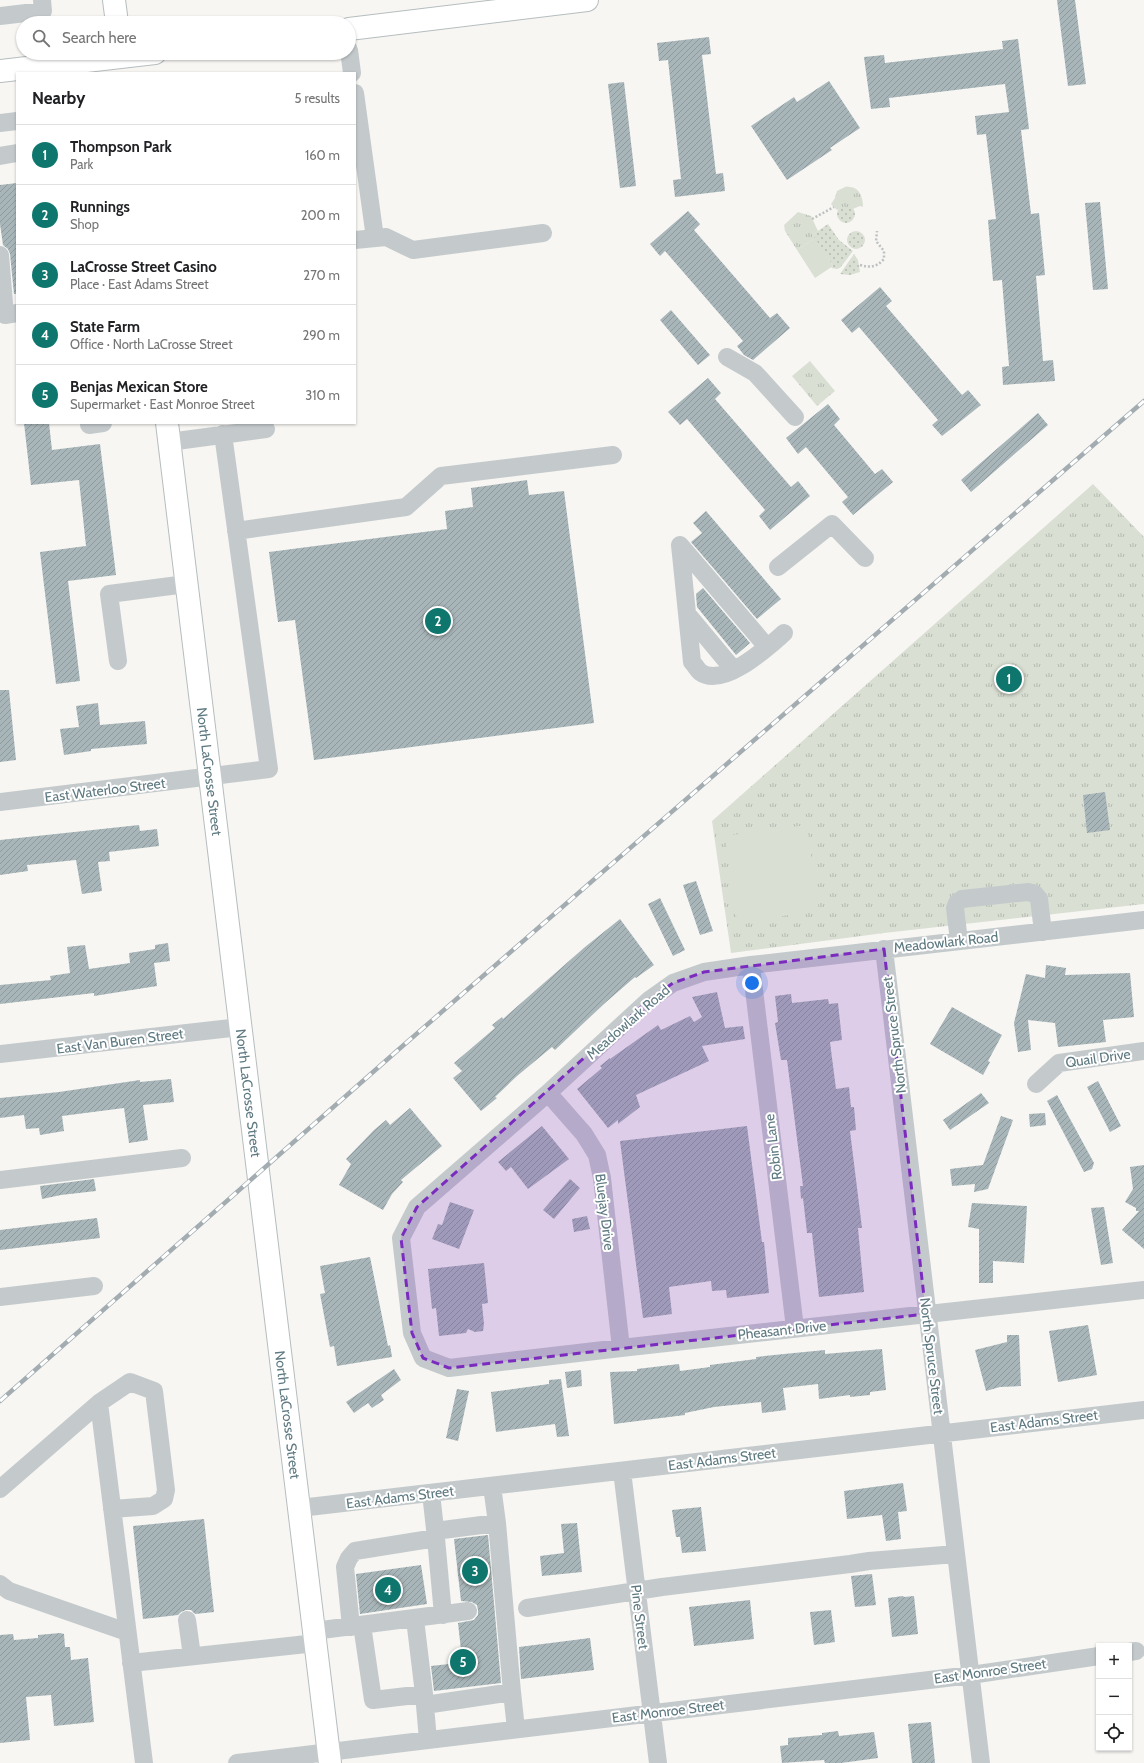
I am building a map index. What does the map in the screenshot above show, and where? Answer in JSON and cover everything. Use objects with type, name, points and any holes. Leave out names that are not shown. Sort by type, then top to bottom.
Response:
[{"type":"main road","points":[[114,0],[116,16]]},
{"type":"main road","points":[[356,28],[587,0]]},
{"type":"main road","points":[[0,71],[122,61]]},
{"type":"main road","name":"North LaCrosse Street","points":[[168,432],[330,1757]]},
{"type":"street","points":[[0,16],[43,10],[42,0]]},
{"type":"street","points":[[350,60],[352,72]]},
{"type":"street","points":[[356,110],[357,127],[375,238]]},
{"type":"street","points":[[0,123],[16,121]]},
{"type":"street","points":[[0,156],[16,153]]},
{"type":"street","points":[[356,240],[386,237],[413,250],[543,233]]},
{"type":"street","points":[[0,255],[5,315],[16,313]]},
{"type":"street","points":[[727,357],[755,373],[795,417]]},
{"type":"street","points":[[168,432],[223,434],[266,429]]},
{"type":"street","points":[[223,434],[236,531],[406,507],[440,476],[614,455]]},
{"type":"street","points":[[778,567],[832,524],[865,558]]},
{"type":"street","name":"East Waterloo Street","points":[[0,802],[270,769],[236,531]]},
{"type":"street","points":[[767,647],[680,545],[692,662],[701,673],[717,676],[741,668],[767,647],[784,633]]},
{"type":"street","points":[[118,661],[110,594],[186,584]]},
{"type":"street","points":[[688,615],[734,670]]},
{"type":"street","points":[[959,941],[955,908],[956,903],[962,900],[1028,892],[1035,894],[1039,899],[1043,932]]},
{"type":"street","name":"Meadowlark Road","points":[[423,1358],[412,1333],[401,1238],[417,1207],[548,1093],[649,1000],[673,983],[704,972],[751,965],[1144,920]]},
{"type":"street","name":"North Spruce Street","points":[[884,949],[926,1314],[942,1433],[981,1763]]},
{"type":"street","name":"Robin Lane","points":[[751,965],[796,1328]]},
{"type":"street","name":"East Van Buren Street","points":[[0,1054],[240,1027]]},
{"type":"street","name":"Quail Drive","points":[[1036,1084],[1059,1063],[1144,1052]]},
{"type":"street","name":"Bluejay Drive","points":[[548,1093],[584,1134],[597,1155],[602,1178],[621,1348]]},
{"type":"street","points":[[0,1180],[182,1158]]},
{"type":"street","points":[[0,1297],[94,1286]]},
{"type":"street","name":"Pheasant Drive","points":[[423,1358],[449,1368],[1144,1290]]},
{"type":"street","points":[[0,1490],[99,1403],[130,1382],[154,1391],[166,1490],[164,1499],[154,1506],[112,1510]]},
{"type":"street","points":[[99,1403],[144,1763]]},
{"type":"street","name":"East Adams Street","points":[[300,1508],[1144,1410]]},
{"type":"street","name":"Pine Street","points":[[622,1471],[658,1763]]},
{"type":"street","points":[[492,1486],[497,1523],[516,1729]]},
{"type":"street","points":[[431,1493],[443,1615]]},
{"type":"street","points":[[497,1523],[355,1551],[349,1558],[345,1567],[356,1626],[373,1700],[424,1699],[512,1692]]},
{"type":"street","points":[[527,1608],[637,1591],[869,1561],[956,1554]]},
{"type":"street","points":[[0,1584],[8,1591],[128,1632]]},
{"type":"street","points":[[131,1663],[192,1656],[315,1637],[356,1626],[468,1612]]},
{"type":"street","points":[[415,1619],[428,1740]]},
{"type":"street","points":[[187,1620],[192,1656]]},
{"type":"street","name":"East Monroe Street","points":[[237,1763],[330,1757],[428,1740],[971,1675],[1096,1656]]},
{"type":"path","points":[[812,219],[834,207]]},
{"type":"path","points":[[860,265],[872,267],[884,259],[884,251],[876,241],[877,231]]},
{"type":"highlighted area","points":[[884,949],[926,1314],[449,1368],[423,1358],[412,1333],[401,1238],[417,1207],[649,1000],[673,983],[704,972]]},
{"type":"green space","points":[[845,187],[856,189],[859,192],[863,207],[860,206],[853,209],[845,206],[837,210],[831,204],[837,191]]},
{"type":"green space","points":[[846,205],[852,208],[855,214],[852,220],[846,223],[840,220],[837,214],[840,208]]},
{"type":"green space","points":[[798,212],[811,216],[818,231],[812,235],[815,238],[797,250],[785,231],[784,225]]},
{"type":"green space","points":[[828,224],[839,240],[853,251],[840,268],[837,269],[831,268],[833,266],[812,235]]},
{"type":"green space","points":[[856,231],[862,234],[865,240],[862,246],[856,249],[850,246],[847,240],[850,234]]},
{"type":"green space","points":[[815,238],[833,266],[815,278],[797,250]]},
{"type":"green space","points":[[854,254],[858,260],[860,272],[850,275],[840,274]]},
{"type":"green space","points":[[810,361],[835,391],[817,406],[792,376]]},
{"type":"green space","points":[[1093,484],[1144,537],[1144,904],[884,933],[731,953],[712,821]]},
{"type":"green space","points":[[807,825],[819,911],[737,922],[725,836]]},
{"type":"building","points":[[1057,0],[1075,0],[1086,84],[1068,86]]},
{"type":"building","points":[[709,37],[711,54],[702,55],[716,174],[723,173],[725,191],[675,197],[673,180],[681,179],[668,60],[659,61],[657,43]]},
{"type":"building","points":[[1018,39],[1029,129],[1021,130],[1031,214],[1039,213],[1045,275],[1036,276],[1043,361],[1053,360],[1055,381],[1003,385],[1002,367],[1009,366],[1002,280],[993,281],[988,220],[996,219],[986,134],[977,135],[975,116],[1009,112],[1005,84],[889,98],[890,107],[871,109],[864,57],[884,55],[885,63],[1003,49],[1002,41]]},
{"type":"building","points":[[829,81],[860,128],[830,148],[832,150],[787,180],[751,126],[794,97],[797,102]]},
{"type":"building","points":[[624,82],[636,186],[620,188],[608,84]]},
{"type":"building","points":[[16,183],[16,294],[14,294],[10,254],[8,249],[3,245],[0,224],[0,185]]},
{"type":"building","points":[[1100,202],[1108,289],[1093,290],[1085,203]]},
{"type":"building","points":[[688,211],[700,224],[694,230],[770,318],[777,313],[790,328],[753,360],[744,355],[737,346],[743,341],[665,251],[660,256],[650,244]]},
{"type":"building","points":[[880,287],[892,301],[886,306],[962,395],[968,390],[981,405],[942,436],[932,425],[938,420],[859,327],[852,333],[841,320]]},
{"type":"building","points":[[671,310],[710,355],[698,365],[660,320]]},
{"type":"building","points":[[708,378],[721,393],[715,399],[791,487],[798,481],[810,496],[770,530],[759,516],[765,510],[687,419],[680,425],[668,412]]},
{"type":"building","points":[[828,404],[840,419],[834,425],[875,474],[882,469],[893,482],[853,515],[842,502],[848,497],[806,447],[798,454],[786,438]]},
{"type":"building","points":[[1038,413],[1048,425],[971,492],[961,480]]},
{"type":"building","points":[[24,424],[49,424],[52,450],[100,444],[116,575],[68,581],[80,681],[56,684],[40,552],[86,546],[79,480],[31,485]]},
{"type":"building","points":[[527,480],[529,495],[564,491],[594,723],[314,760],[295,620],[278,622],[269,552],[447,529],[445,511],[473,507],[471,488]]},
{"type":"building","points":[[706,511],[781,599],[757,619],[691,542],[702,533],[693,523]]},
{"type":"building","points":[[703,588],[750,643],[736,655],[697,607],[696,594]]},
{"type":"building","points":[[0,690],[9,690],[16,760],[0,762]]},
{"type":"building","points":[[98,703],[100,725],[145,721],[147,744],[91,749],[91,751],[64,755],[60,729],[79,727],[76,706]]},
{"type":"building","points":[[1105,792],[1110,830],[1087,833],[1083,795]]},
{"type":"building","points":[[139,825],[140,831],[157,829],[159,846],[109,852],[110,861],[98,862],[102,891],[82,894],[76,860],[27,865],[28,871],[0,875],[0,840]]},
{"type":"building","points":[[696,881],[713,931],[700,935],[683,885]]},
{"type":"building","points":[[660,898],[685,950],[673,956],[648,904]]},
{"type":"building","points":[[620,919],[654,965],[636,978],[635,977],[555,1050],[552,1047],[517,1076],[495,1097],[497,1098],[481,1111],[453,1078],[462,1071],[454,1063],[495,1028],[492,1025],[502,1017],[503,1019],[585,947]]},
{"type":"building","points":[[168,943],[170,961],[154,963],[157,986],[94,996],[94,993],[0,1004],[0,985],[51,980],[50,976],[70,973],[67,947],[85,945],[89,969],[130,963],[129,953],[155,949],[155,945]]},
{"type":"building","points":[[1046,965],[1066,968],[1065,975],[1130,973],[1134,1017],[1103,1020],[1106,1042],[1058,1047],[1055,1023],[1028,1020],[1031,1050],[1018,1052],[1014,1023],[1026,974],[1045,978]]},
{"type":"building","points":[[717,992],[725,1028],[743,1026],[745,1039],[702,1046],[709,1061],[636,1095],[640,1107],[618,1124],[618,1120],[608,1128],[577,1089],[602,1068],[600,1066],[610,1058],[658,1025],[661,1030],[690,1016],[694,1022],[702,1017],[692,997]]},
{"type":"building","points":[[791,994],[792,1003],[828,999],[829,1004],[838,1003],[842,1040],[830,1042],[836,1089],[849,1087],[851,1107],[854,1107],[856,1130],[850,1131],[862,1228],[858,1228],[864,1292],[819,1297],[812,1233],[807,1233],[803,1198],[801,1199],[800,1186],[803,1186],[787,1060],[781,1060],[775,1023],[778,1022],[775,996]]},
{"type":"building","points":[[952,1007],[1002,1035],[988,1061],[990,1062],[983,1075],[930,1044]]},
{"type":"building","points":[[171,1079],[174,1102],[143,1105],[148,1140],[129,1143],[124,1108],[62,1116],[64,1131],[40,1135],[39,1128],[26,1129],[24,1115],[0,1118],[0,1098],[59,1092],[140,1080],[140,1082]]},
{"type":"building","points":[[1098,1081],[1121,1126],[1110,1132],[1087,1087]]},
{"type":"building","points":[[981,1093],[989,1103],[950,1130],[943,1120]]},
{"type":"building","points":[[1057,1095],[1094,1163],[1092,1169],[1084,1172],[1047,1101]]},
{"type":"building","points":[[410,1108],[442,1146],[401,1180],[403,1182],[392,1194],[383,1210],[339,1185],[351,1164],[346,1159],[374,1130],[386,1120],[390,1125]]},
{"type":"building","points":[[1045,1113],[1046,1125],[1030,1127],[1029,1114]]},
{"type":"building","points":[[1001,1116],[1013,1120],[988,1189],[974,1192],[975,1184],[952,1186],[950,1169],[983,1165]]},
{"type":"building","points":[[542,1126],[569,1159],[528,1189],[511,1167],[506,1171],[498,1162]]},
{"type":"building","points":[[747,1126],[762,1242],[764,1242],[769,1293],[727,1298],[726,1290],[712,1291],[711,1281],[669,1287],[672,1314],[643,1318],[620,1141]]},
{"type":"building","points":[[1144,1165],[1144,1249],[1122,1230],[1139,1211],[1136,1211],[1136,1208],[1125,1202],[1133,1189],[1130,1167]]},
{"type":"building","points":[[94,1179],[96,1191],[42,1199],[40,1186]]},
{"type":"building","points":[[570,1179],[580,1188],[554,1219],[543,1210]]},
{"type":"building","points":[[450,1202],[474,1210],[459,1249],[432,1239],[438,1224],[442,1225]]},
{"type":"building","points":[[972,1203],[1027,1206],[1024,1263],[993,1261],[993,1283],[979,1283],[979,1229],[968,1227]]},
{"type":"building","points":[[1104,1207],[1113,1263],[1101,1265],[1091,1208]]},
{"type":"building","points":[[587,1216],[590,1229],[574,1232],[572,1219]]},
{"type":"building","points":[[97,1218],[100,1238],[0,1250],[0,1230]]},
{"type":"building","points":[[370,1257],[388,1346],[390,1345],[392,1357],[337,1366],[334,1346],[330,1347],[320,1294],[325,1293],[320,1266]]},
{"type":"building","points":[[484,1263],[488,1303],[482,1304],[484,1324],[483,1331],[475,1332],[468,1329],[466,1333],[439,1336],[436,1308],[432,1309],[428,1269]]},
{"type":"building","points":[[1088,1325],[1097,1375],[1058,1382],[1049,1331]]},
{"type":"building","points":[[1007,1335],[1019,1335],[1021,1386],[1000,1387],[986,1391],[975,1350],[1007,1342]]},
{"type":"building","points":[[882,1349],[886,1390],[870,1392],[870,1395],[850,1397],[850,1395],[819,1399],[818,1384],[783,1388],[786,1410],[762,1413],[761,1402],[714,1407],[685,1413],[685,1415],[614,1424],[610,1372],[637,1371],[637,1369],[679,1364],[680,1371],[710,1367],[710,1365],[756,1359],[756,1357],[825,1350],[825,1354]]},
{"type":"building","points":[[394,1369],[401,1380],[381,1395],[384,1400],[372,1408],[368,1403],[354,1413],[346,1402]]},
{"type":"building","points":[[581,1370],[582,1386],[567,1388],[565,1372]]},
{"type":"building","points":[[561,1379],[569,1436],[557,1437],[555,1424],[496,1432],[491,1392],[549,1384],[549,1380]]},
{"type":"building","points":[[457,1389],[469,1391],[458,1441],[446,1438]]},
{"type":"building","points":[[903,1483],[907,1511],[898,1512],[901,1539],[886,1541],[882,1515],[847,1519],[844,1491]]},
{"type":"building","points":[[701,1507],[706,1551],[682,1553],[680,1537],[676,1537],[672,1510]]},
{"type":"building","points":[[204,1519],[214,1612],[195,1614],[191,1610],[186,1610],[178,1615],[143,1619],[133,1526]]},
{"type":"building","points":[[577,1523],[582,1572],[542,1576],[540,1556],[564,1553],[561,1524]]},
{"type":"building","points":[[488,1535],[501,1683],[434,1691],[431,1666],[449,1664],[461,1650],[458,1623],[474,1620],[478,1615],[477,1605],[472,1602],[461,1601],[454,1539]]},
{"type":"building","points":[[421,1565],[427,1604],[360,1614],[356,1574]]},
{"type":"building","points":[[872,1574],[876,1605],[855,1607],[851,1576]]},
{"type":"building","points":[[914,1596],[918,1634],[892,1637],[888,1598]]},
{"type":"building","points":[[750,1600],[754,1639],[694,1646],[689,1607]]},
{"type":"building","points":[[831,1610],[835,1642],[814,1645],[810,1612]]},
{"type":"building","points":[[13,1634],[14,1640],[38,1638],[38,1635],[64,1634],[65,1647],[70,1647],[71,1660],[88,1658],[94,1722],[54,1726],[51,1695],[26,1697],[30,1740],[0,1743],[0,1635]]},
{"type":"building","points":[[590,1638],[594,1670],[521,1679],[519,1647]]},
{"type":"building","points":[[931,1722],[935,1763],[912,1763],[908,1724]]},
{"type":"building","points":[[838,1731],[839,1736],[874,1732],[878,1758],[841,1763],[825,1763],[824,1760],[782,1763],[780,1746],[788,1745],[788,1738],[822,1735],[822,1733]]},
{"type":"railway","points":[[0,1401],[398,1050],[1144,401]]},
{"type":"place","name":"Runnings","points":[[438,621]]},
{"type":"place","name":"Thompson Park","points":[[1009,679]]},
{"type":"place","name":"LaCrosse Street Casino","points":[[475,1571]]},
{"type":"place","name":"State Farm","points":[[388,1590]]},
{"type":"place","name":"Benjas Mexican Store","points":[[463,1662]]}]
